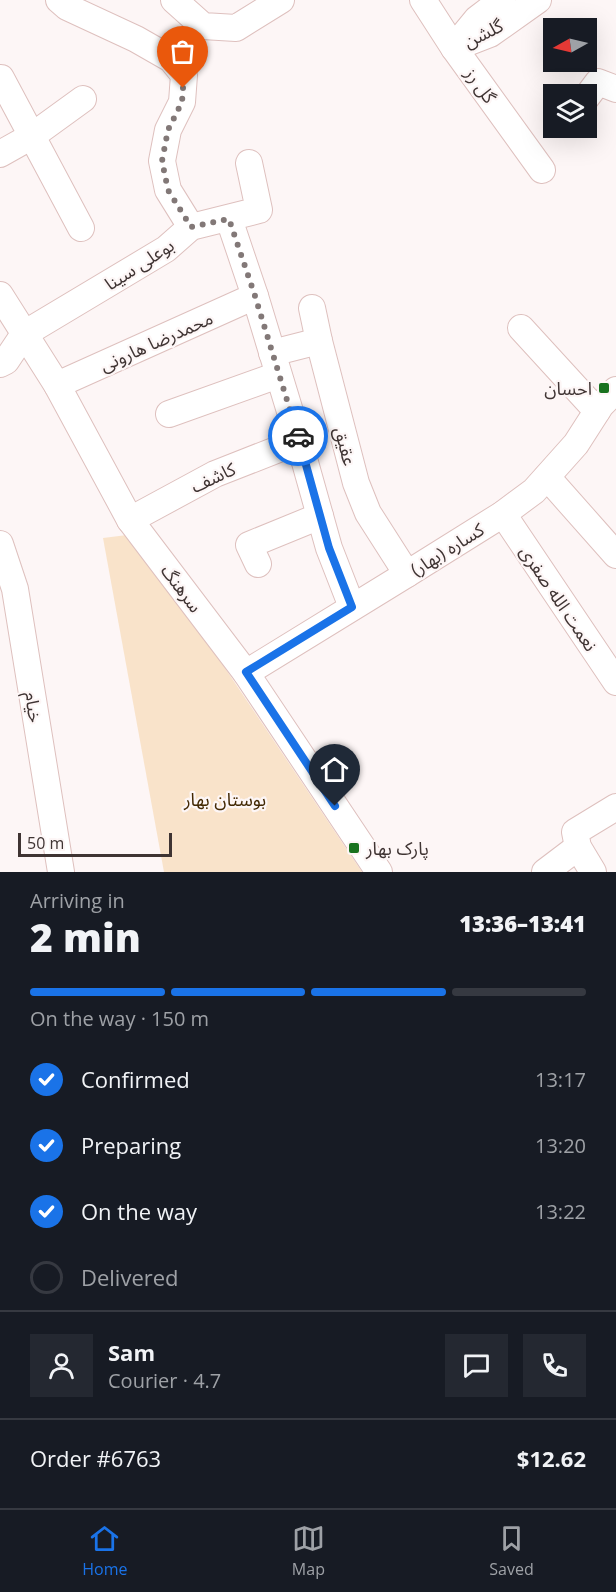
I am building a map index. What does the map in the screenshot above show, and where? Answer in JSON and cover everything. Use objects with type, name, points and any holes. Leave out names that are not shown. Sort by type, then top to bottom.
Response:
[{"type":"street","points":[[59,0],[67,7],[136,39],[171,59],[184,75],[182,102],[168,130],[162,161],[168,190],[191,227]]},
{"type":"street","points":[[174,0],[203,26],[236,28],[281,0]]},
{"type":"street","name":"گل رز","points":[[423,0],[454,48],[542,170]]},
{"type":"street","name":"گلشن","points":[[454,48],[477,19],[502,0]]},
{"type":"street","name":"گلشن","points":[[454,48],[490,34],[538,0]]},
{"type":"street","points":[[1,78],[81,228]]},
{"type":"street","points":[[596,84],[598,82],[616,89]]},
{"type":"street","points":[[0,154],[32,136],[83,99]]},
{"type":"street","name":"بوعلی سینا","points":[[0,364],[6,361],[12,335],[166,249],[191,227],[260,210],[249,163]]},
{"type":"street","points":[[229,219],[255,296],[329,548],[352,607]]},
{"type":"street","name":"سرهنگ","points":[[0,295],[12,335],[57,385],[130,520],[246,672],[379,872]]},
{"type":"street","name":"محمدرضا هارونی","points":[[57,385],[255,296]]},
{"type":"street","name":"عقیق","points":[[312,308],[356,483],[368,513],[407,574]]},
{"type":"street","points":[[521,328],[597,411]]},
{"type":"street","points":[[169,414],[319,341]]},
{"type":"street","name":"کساره (بهار)","points":[[246,672],[503,514],[534,491],[576,444],[601,405],[616,390]]},
{"type":"street","name":"کاشف","points":[[130,520],[215,474],[299,441]]},
{"type":"street","points":[[547,477],[616,555]]},
{"type":"street","name":"نعمت الله صفری","points":[[503,514],[616,682]]},
{"type":"street","points":[[258,564],[249,545],[320,516]]},
{"type":"street","name":"خیام","points":[[0,544],[15,589],[62,872]]},
{"type":"street","points":[[592,872],[578,847],[575,832],[616,807]]},
{"type":"street","points":[[545,872],[578,847]]},
{"type":"green space","name":"بوستان بهار","points":[[135,534],[362,872],[164,872],[103,538]]},
{"type":"way so far","points":[[183,88],[182,102],[168,130],[162,161],[168,190],[191,227],[229,219],[298,436]]},
{"type":"place","name":"احسان","points":[[604,388]]},
{"type":"place","name":"پارک بهار","points":[[354,848]]},
{"type":"route","points":[[298,436],[329,548],[352,607],[246,672],[335,806]]}]
